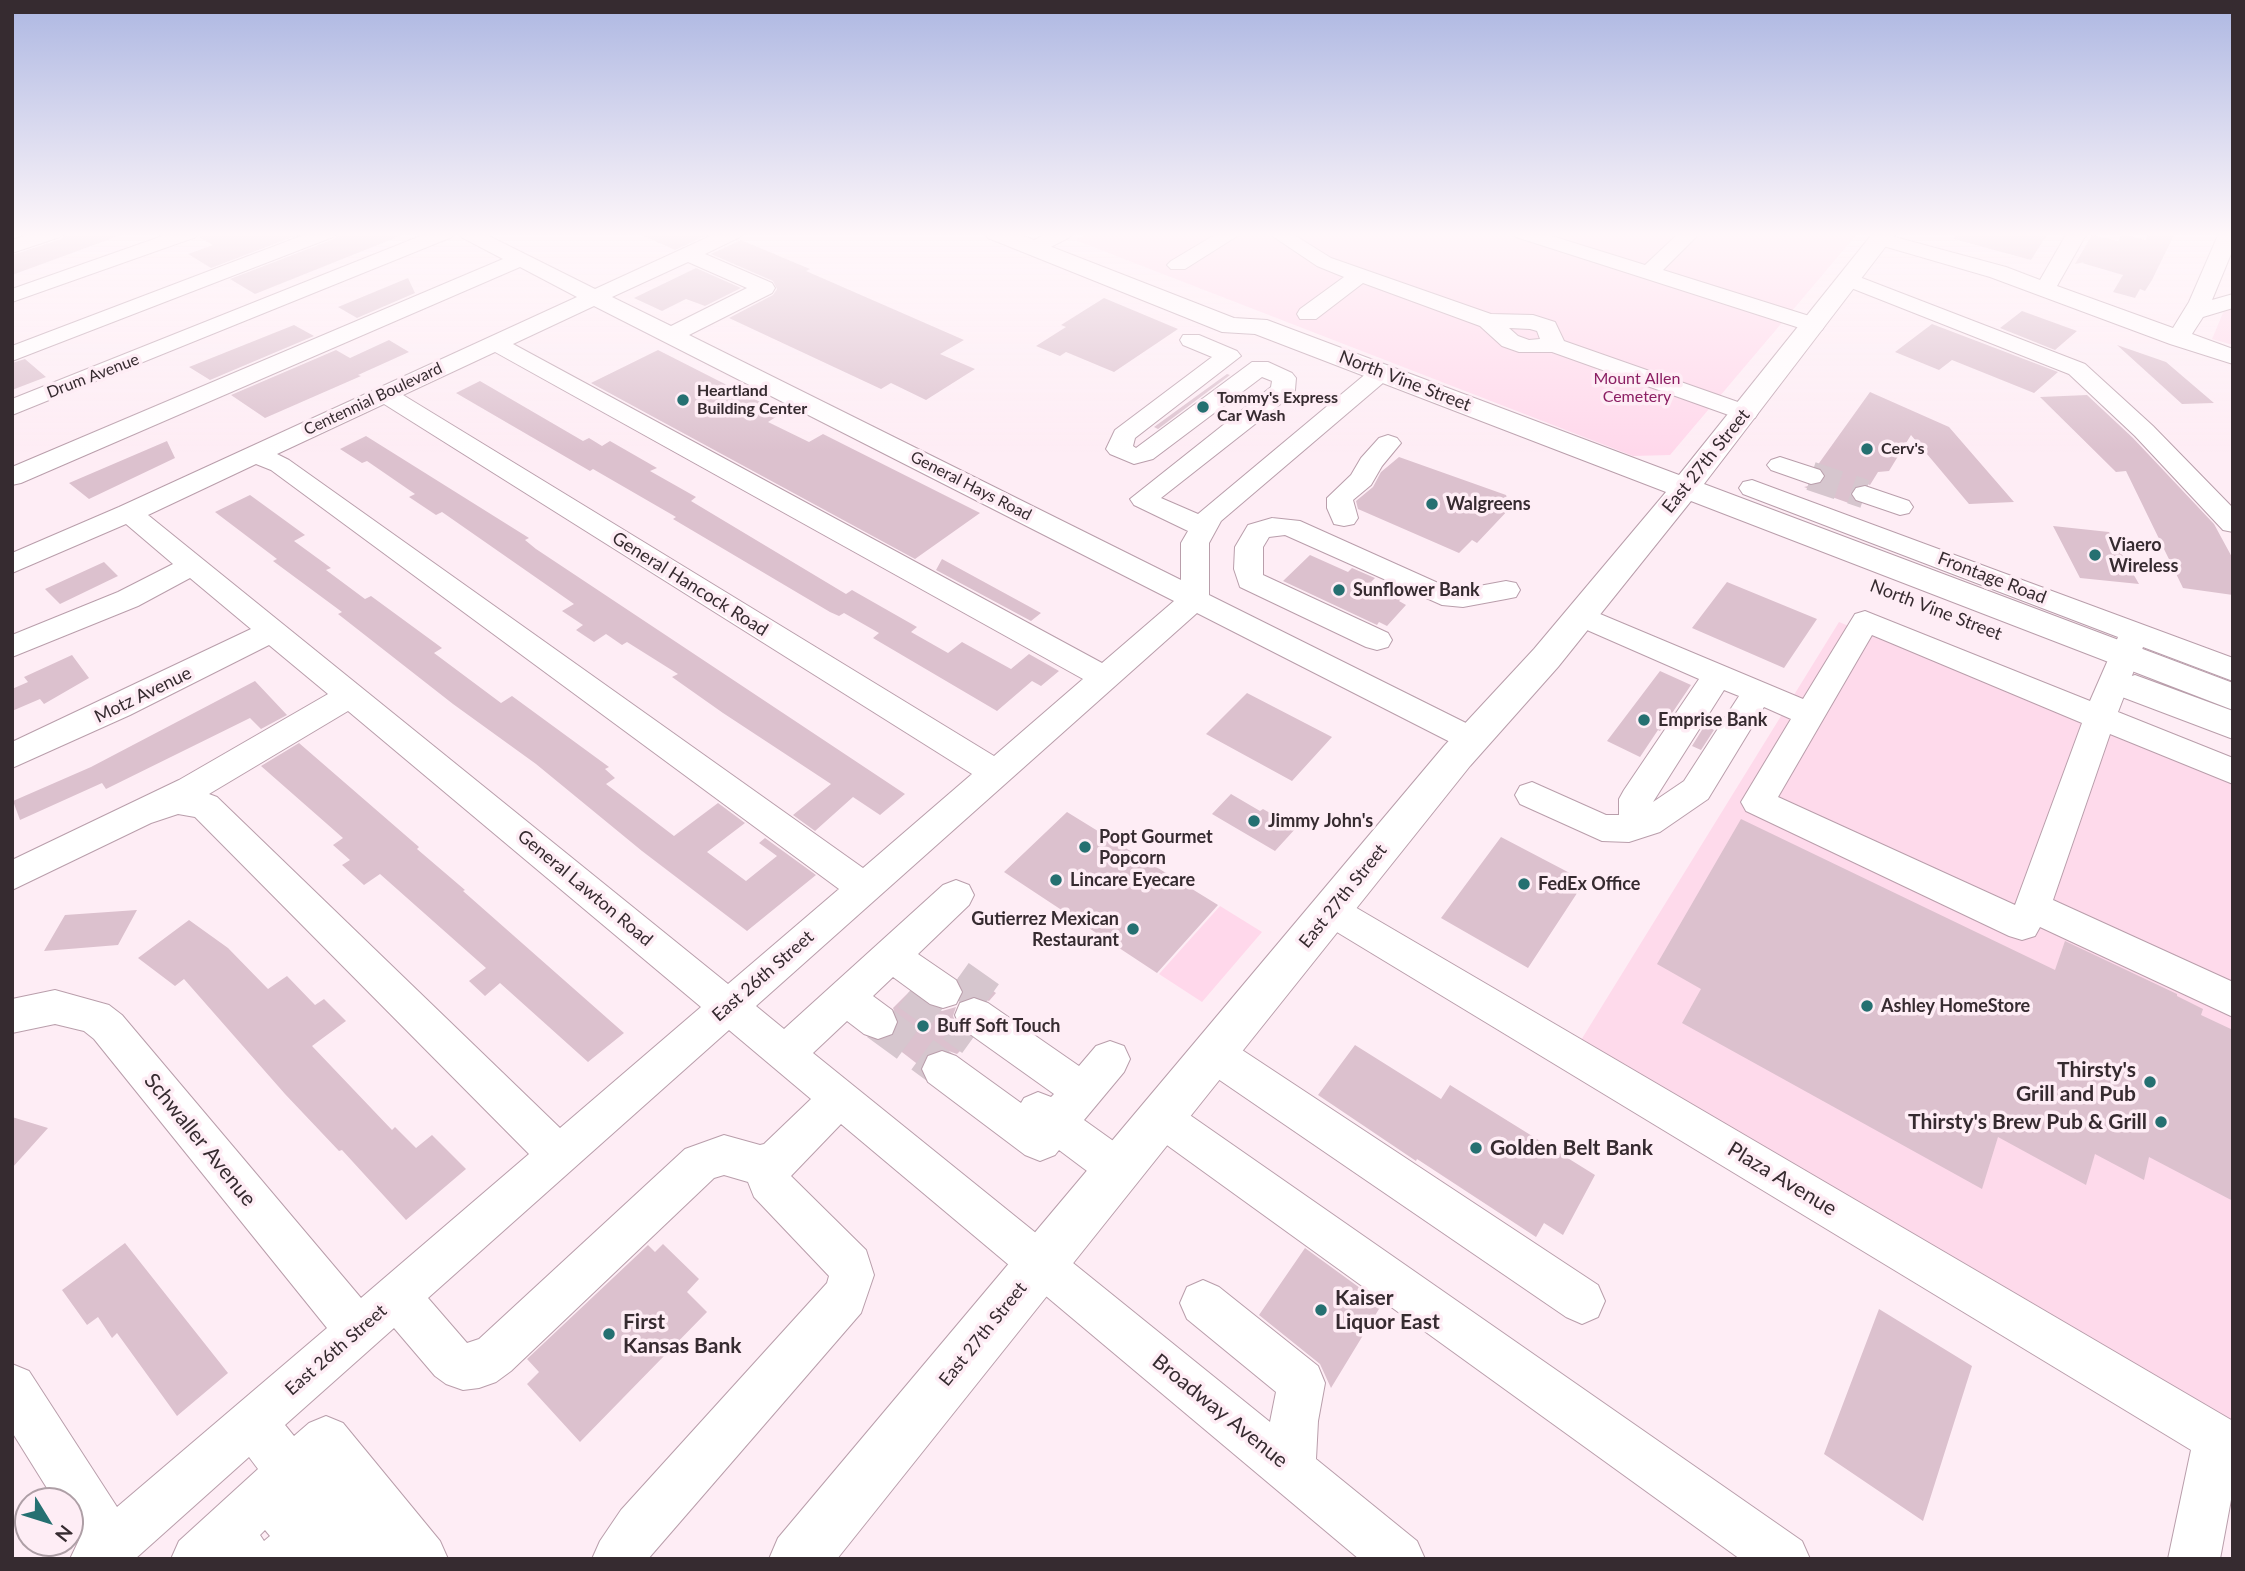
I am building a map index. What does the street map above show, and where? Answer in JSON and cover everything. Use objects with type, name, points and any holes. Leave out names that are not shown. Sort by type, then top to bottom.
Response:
[{"type":"main road","name":"North Vine Street","points":[[1181,306],[1231,326],[1240,337],[1373,379],[1678,498],[2233,697]]},
{"type":"main road","name":"East 27th Street","points":[[799,1559],[1330,911],[1678,498],[1828,306]]},
{"type":"main road","name":"North Vine Street","points":[[2123,656],[2233,726]]},
{"type":"street","points":[[12,354],[136,306]]},
{"type":"street","name":"Drum Avenue","points":[[12,408],[264,306]]},
{"type":"street","points":[[12,477],[411,306]]},
{"type":"street","name":"Centennial Boulevard","points":[[12,564],[129,513],[573,306]]},
{"type":"street","name":"General Hays Road","points":[[615,306],[1473,740]]},
{"type":"street","points":[[672,335],[728,306]]},
{"type":"street","points":[[1308,314],[1318,306]]},
{"type":"street","points":[[1446,306],[1488,321],[1510,341],[1527,347],[1554,345],[1745,413]]},
{"type":"street","points":[[1756,306],[1814,325]]},
{"type":"street","points":[[1918,306],[2077,369],[2144,431],[2233,524]]},
{"type":"street","points":[[2091,306],[2233,357]]},
{"type":"street","points":[[2178,339],[2196,306]]},
{"type":"street","points":[[2194,313],[2216,306]]},
{"type":"street","points":[[1191,340],[1229,356],[1125,435],[1119,449],[1135,456],[1144,454],[1260,367],[1284,378],[1283,390],[1143,499],[1202,527]]},
{"type":"street","points":[[495,343],[1105,678]]},
{"type":"street","points":[[2204,347],[2233,376]]},
{"type":"street","points":[[1195,599],[1193,558],[1195,543],[1202,527],[1221,505],[1373,379]]},
{"type":"street","name":"General Hancock Road","points":[[385,394],[996,774]]},
{"type":"street","points":[[1334,507],[1362,479],[1370,463],[1388,443]]},
{"type":"street","points":[[255,454],[279,465],[864,888]]},
{"type":"street","points":[[1780,465],[1811,476]]},
{"type":"street","name":"Frontage Road","points":[[1752,488],[2123,656],[2233,670]]},
{"type":"street","points":[[1865,494],[1900,507]]},
{"type":"street","name":"General Lawton Road","points":[[129,513],[1040,1264]]},
{"type":"street","points":[[1377,640],[1250,580],[1249,547],[1258,531],[1272,526],[1290,527],[1442,596],[1463,598],[1506,590]]},
{"type":"street","points":[[12,647],[128,600],[193,565]]},
{"type":"street","name":"East 26th Street","points":[[104,1552],[1195,599]]},
{"type":"street","points":[[1581,616],[1809,714]]},
{"type":"street","points":[[2123,656],[2100,718],[2033,907],[2022,925],[1758,802],[1865,621],[2100,718],[2233,772]]},
{"type":"street","name":"Motz Avenue","points":[[12,756],[119,707],[272,631]]},
{"type":"street","points":[[1532,795],[1602,828],[1616,830],[1648,822],[1696,790],[1738,684]]},
{"type":"street","points":[[1648,822],[1636,799],[1738,684]]},
{"type":"street","points":[[12,876],[146,812],[350,695]]},
{"type":"street","points":[[205,806],[210,785],[239,761]]},
{"type":"street","points":[[146,812],[177,801],[205,806],[559,1155]]},
{"type":"street","points":[[785,1054],[956,895]]},
{"type":"street","points":[[2033,907],[2233,1000]]},
{"type":"street","name":"Plaza Avenue","points":[[1330,911],[2225,1444]]},
{"type":"street","points":[[875,969],[917,998],[875,969]]},
{"type":"street","name":"Schwaller Avenue","points":[[12,1016],[55,1007],[95,1017],[108,1027],[358,1331]]},
{"type":"street","points":[[1083,1091],[967,1035],[1083,1091],[1118,1169]]},
{"type":"street","points":[[1213,1053],[1582,1301]]},
{"type":"street","points":[[618,1559],[639,1528],[845,1297],[852,1275],[844,1257],[769,1183],[769,1175],[777,1160],[839,1098]]},
{"type":"street","points":[[1160,1117],[1784,1559]]},
{"type":"street","points":[[397,1297],[451,1360],[463,1367],[478,1365],[495,1356],[700,1163],[724,1155],[738,1157],[760,1166],[777,1160]]},
{"type":"street","name":"Broadway Avenue","points":[[1040,1264],[1399,1559]]},
{"type":"street","points":[[1203,1303],[1301,1383],[1294,1421],[1290,1469]]},
{"type":"street","points":[[12,1388],[104,1552]]},
{"type":"street","points":[[253,1423],[328,1531],[422,1559]]},
{"type":"street","points":[[223,1550],[288,1475],[326,1440],[328,1531]]},
{"type":"street","points":[[2194,1559],[2225,1444]]},
{"type":"shaded area","points":[[2226,306],[2233,306],[2233,345],[2212,339]]},
{"type":"shaded area","points":[[1839,622],[2233,784],[2233,1440],[1578,1045]]},
{"type":"green space","name":"Mount Allen Cemetery","points":[[1246,306],[1796,306],[1670,455],[1633,456]]},
{"type":"green space","points":[[1220,906],[1262,932],[1202,1002],[1159,974]]},
{"type":"building","points":[[340,306],[384,306],[357,318]]},
{"type":"building","points":[[652,306],[671,306],[662,311]]},
{"type":"building","points":[[751,306],[887,306],[964,340],[940,354],[975,369],[926,400],[891,383],[881,389],[729,318]]},
{"type":"building","points":[[1091,306],[1124,306],[1178,329],[1114,372],[1066,352],[1060,356],[1036,346],[1066,327],[1061,325]]},
{"type":"building","points":[[2022,311],[2077,331],[2055,350],[2000,328]]},
{"type":"building","points":[[1932,324],[2058,372],[2034,393],[1952,360],[1939,370],[1895,352]]},
{"type":"building","points":[[294,325],[314,336],[210,380],[189,367]]},
{"type":"building","points":[[389,340],[409,352],[265,418],[231,395],[336,350],[350,358]]},
{"type":"building","points":[[2117,345],[2166,362],[2214,403],[2182,404]]},
{"type":"building","points":[[658,350],[782,413],[768,422],[809,442],[823,434],[980,513],[915,559],[591,383]]},
{"type":"building","points":[[25,359],[46,377],[12,390],[12,363]]},
{"type":"building","points":[[1227,374],[1230,375],[1158,429],[1154,427]]},
{"type":"building","points":[[480,381],[583,441],[589,438],[602,446],[610,441],[657,468],[650,471],[696,497],[691,501],[846,594],[852,590],[917,627],[911,632],[948,653],[962,642],[1011,669],[1029,654],[1059,671],[1041,686],[1032,681],[997,711],[873,638],[879,633],[844,613],[839,616],[830,612],[673,519],[676,517],[593,469],[590,471],[456,393]]},
{"type":"building","points":[[1870,392],[1949,427],[2014,502],[1969,504],[1911,435],[1889,471],[1878,472],[1870,485],[1864,483],[1854,487],[1850,495],[1859,504],[1857,506],[1804,487],[1822,483],[1826,475],[1817,466]]},
{"type":"building","points":[[2087,395],[2133,438],[2214,524],[2233,559],[2233,595],[2183,588],[2126,471],[2116,472],[2040,397]]},
{"type":"building","points":[[366,436],[529,538],[525,540],[536,549],[905,794],[880,815],[853,797],[815,831],[793,815],[831,784],[723,713],[672,677],[678,674],[627,642],[622,645],[606,634],[594,642],[576,630],[583,625],[562,611],[574,604],[442,512],[436,515],[409,497],[415,494],[367,461],[362,463],[340,449]]},
{"type":"building","points":[[167,441],[175,458],[89,499],[69,483]]},
{"type":"building","name":"Walgreens","points":[[1399,457],[1506,495],[1511,507],[1477,543],[1472,540],[1459,553],[1358,509],[1356,501],[1373,487],[1381,472]]},
{"type":"building","points":[[250,495],[305,535],[294,541],[331,568],[326,570],[365,599],[371,596],[442,648],[434,653],[501,703],[512,696],[609,767],[605,769],[615,778],[606,784],[674,836],[718,803],[745,823],[707,852],[746,881],[777,856],[759,843],[765,838],[816,875],[747,931],[642,851],[536,764],[453,704],[338,614],[342,612],[273,561],[277,559],[215,512]]},
{"type":"building","name":"Viaero Wireless","points":[[2053,526],[2109,532],[2139,584],[2080,578]]},
{"type":"building","name":"Sunflower Bank","points":[[1310,555],[1348,572],[1352,568],[1375,578],[1371,582],[1403,597],[1399,601],[1406,605],[1387,626],[1379,622],[1377,625],[1283,581]]},
{"type":"building","points":[[942,559],[1041,613],[1031,621],[936,570]]},
{"type":"building","points":[[104,562],[118,576],[60,604],[45,589]]},
{"type":"building","points":[[1727,582],[1817,619],[1784,668],[1692,628]]},
{"type":"building","points":[[72,655],[89,678],[44,704],[40,699],[12,711],[12,689],[28,682],[24,677]]},
{"type":"building","name":"Emprise Bank","points":[[1660,671],[1691,685],[1640,757],[1607,741]]},
{"type":"building","points":[[255,681],[287,715],[261,729],[250,718],[106,789],[102,783],[20,820],[13,801],[91,767]]},
{"type":"building","points":[[1247,693],[1332,737],[1292,781],[1206,734]]},
{"type":"building","points":[[1705,725],[1714,730],[1701,750],[1692,746]]},
{"type":"building","points":[[299,743],[419,847],[417,849],[465,890],[463,891],[624,1033],[588,1062],[500,983],[485,996],[469,981],[486,968],[380,874],[364,885],[342,865],[350,860],[333,845],[343,838],[261,766]]},
{"type":"building","name":"Jimmy John's","points":[[1231,794],[1296,828],[1275,851],[1212,814]]},
{"type":"building","points":[[1067,812],[1218,905],[1157,973],[1004,872]]},
{"type":"building","name":"Ashley HomeStore","points":[[1741,819],[2055,970],[2065,941],[2177,994],[2203,1009],[2201,1015],[2233,1030],[2233,1201],[2149,1157],[2144,1180],[2095,1154],[2086,1185],[1998,1137],[1982,1189],[1682,1023],[1701,989],[1657,964]]},
{"type":"building","name":"FedEx Office","points":[[1501,837],[1585,881],[1528,968],[1441,918]]},
{"type":"building","points":[[137,910],[118,945],[44,951],[65,915]]},
{"type":"building","points":[[189,920],[228,948],[268,989],[287,976],[315,1005],[324,999],[346,1021],[312,1046],[392,1130],[395,1127],[416,1148],[432,1135],[466,1169],[406,1220],[342,1150],[339,1151],[285,1094],[184,979],[175,986],[138,958]]},
{"type":"building","points":[[965,971],[996,993],[989,1001],[975,996],[961,1000],[964,991],[958,978]]},
{"type":"building","points":[[909,992],[929,1007],[942,1011],[956,1007],[953,1016],[958,1028],[972,1039],[957,1054],[943,1049],[927,1054],[920,1066],[885,1039],[894,1035],[899,1023],[893,1008]]},
{"type":"building","name":"Golden Belt Bank","points":[[1355,1045],[1441,1099],[1450,1085],[1595,1175],[1563,1235],[1544,1223],[1536,1237],[1318,1095]]},
{"type":"building","points":[[12,1117],[48,1128],[12,1168]]},
{"type":"building","points":[[125,1243],[228,1373],[177,1416],[117,1333],[112,1338],[98,1317],[87,1325],[62,1290]]},
{"type":"building","name":"First Kansas Bank","points":[[663,1244],[699,1279],[687,1292],[707,1312],[580,1442],[527,1384],[539,1372],[527,1359],[648,1245],[655,1252]]},
{"type":"building","name":"Kaiser Liquor East","points":[[1305,1248],[1382,1304],[1331,1388],[1320,1364],[1259,1315]]},
{"type":"building","points":[[1879,1309],[1972,1366],[1923,1521],[1824,1454]]},
{"type":"tunnel","points":[[1811,476],[1865,494]]},
{"type":"tunnel","points":[[958,978],[989,1000]]},
{"type":"tunnel","points":[[909,992],[973,1038]]},
{"type":"tunnel","points":[[878,1022],[942,1069]]},
{"type":"place","name":"Heartland Building Center","points":[[683,400]]},
{"type":"place","name":"Tommy's Express Car Wash","points":[[1203,407]]},
{"type":"place","name":"Cerv's","points":[[1867,449]]},
{"type":"place","name":"Walgreens","points":[[1432,504]]},
{"type":"place","name":"Viaero Wireless","points":[[2095,555]]},
{"type":"place","name":"Sunflower Bank","points":[[1339,590]]},
{"type":"place","name":"Emprise Bank","points":[[1644,720]]},
{"type":"place","name":"Jimmy John's","points":[[1254,821]]},
{"type":"place","name":"Popt Gourmet Popcorn","points":[[1085,847]]},
{"type":"place","name":"Lincare Eyecare","points":[[1056,880]]},
{"type":"place","name":"FedEx Office","points":[[1524,884]]},
{"type":"place","name":"Gutierrez Mexican Restaurant","points":[[1133,929]]},
{"type":"place","name":"Ashley HomeStore","points":[[1867,1006]]},
{"type":"place","name":"Buff Soft Touch","points":[[923,1026]]},
{"type":"place","name":"Thirsty's Grill and Pub","points":[[2150,1082]]},
{"type":"place","name":"Thirsty's Brew Pub & Grill","points":[[2161,1122]]},
{"type":"place","name":"Golden Belt Bank","points":[[1476,1148]]},
{"type":"place","name":"Kaiser Liquor East","points":[[1321,1310]]},
{"type":"place","name":"First Kansas Bank","points":[[609,1334]]}]
